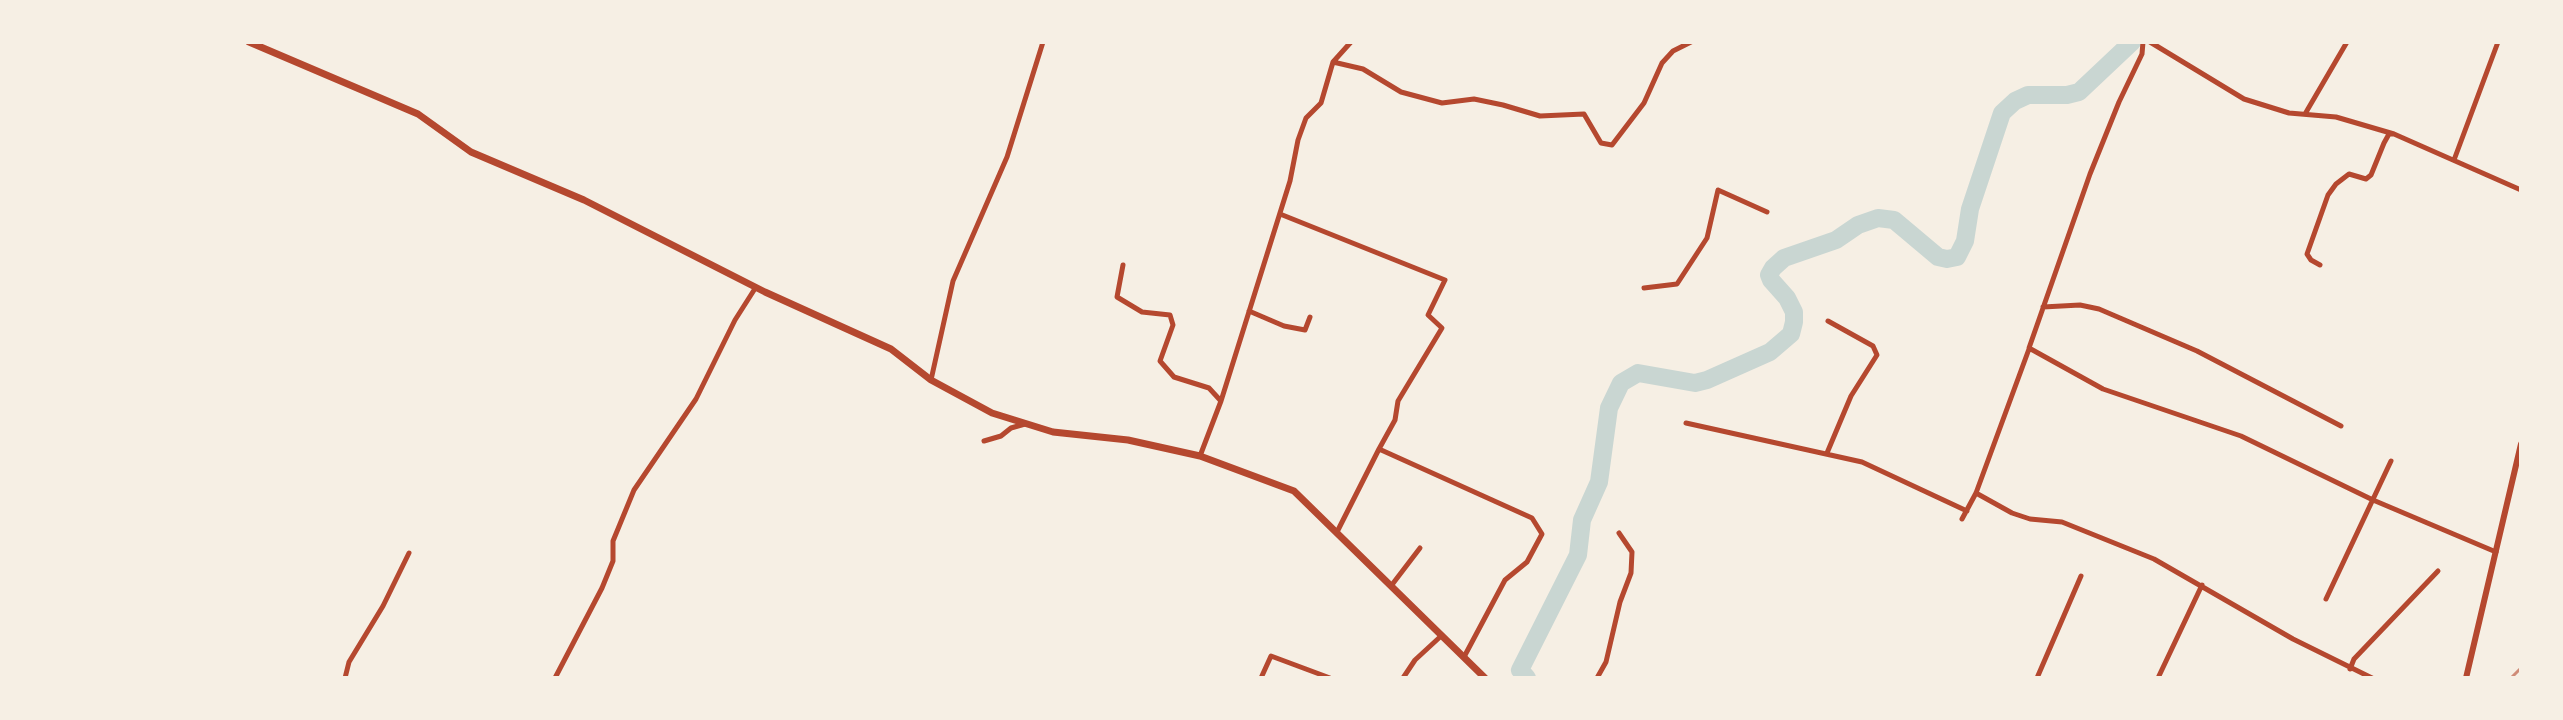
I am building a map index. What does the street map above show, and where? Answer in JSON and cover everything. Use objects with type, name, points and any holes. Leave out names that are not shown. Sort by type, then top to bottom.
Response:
[{"type":"main road","points":[[249,42],[418,114],[471,152],[584,200],[756,287],[891,349],[931,380],[992,413],[1053,432],[1128,440],[1200,456],[1294,491],[1485,678]]},
{"type":"street","points":[[931,380],[953,281],[1007,157],[1043,42]]},
{"type":"street","points":[[1200,456],[1221,401],[1280,214],[1306,118],[1321,103],[1333,62],[1351,42]]},
{"type":"street","points":[[1333,62],[1363,69],[1401,92],[1442,103],[1474,99],[1540,116],[1584,114],[1601,143],[1612,145],[1644,103],[1662,63],[1673,51],[1691,42]]},
{"type":"street","points":[[1962,519],[1976,493],[2090,174],[2142,54],[2143,42]]},
{"type":"street","points":[[2150,42],[2244,99],[2289,113],[2336,117],[2394,134],[2521,190]]},
{"type":"street","points":[[2305,114],[2347,42]]},
{"type":"street","points":[[2454,160],[2498,42]]},
{"type":"street","points":[[2320,265],[2307,254],[2328,195],[2349,174],[2366,179],[2371,175],[2389,134],[2394,134]]},
{"type":"street","points":[[1644,288],[1677,284],[1707,238],[1718,190],[1767,212]]},
{"type":"street","points":[[1280,214],[1445,280],[1428,315],[1442,328],[1398,401],[1395,420],[1337,532]]},
{"type":"street","points":[[1123,265],[1117,297],[1142,312],[1170,315],[1173,325],[1160,361],[1174,377],[1209,388],[1221,401]]},
{"type":"street","points":[[555,678],[602,588],[613,561],[613,541],[634,490],[696,399],[735,320],[756,287]]},
{"type":"street","points":[[2043,307],[2080,305],[2099,309],[2197,351],[2341,426]]},
{"type":"street","points":[[1249,311],[1284,326],[1305,330],[1310,317]]},
{"type":"street","points":[[1827,453],[1851,396],[1877,355],[1873,346],[1828,321]]},
{"type":"street","points":[[2029,348],[2103,389],[2241,436],[2373,500],[2496,552]]},
{"type":"street","points":[[1686,423],[1862,462],[1967,511]]},
{"type":"street","points":[[984,441],[1026,424]]},
{"type":"street","points":[[2466,678],[2521,444]]},
{"type":"street","points":[[1379,449],[1532,518],[1542,534],[1527,562],[1505,580],[1463,658]]},
{"type":"street","points":[[2326,599],[2391,461]]},
{"type":"street","points":[[1976,493],[2012,513],[2030,519],[2062,522],[2154,559],[2255,618],[2372,678]]},
{"type":"street","points":[[1597,678],[1606,662],[1620,602],[1631,573],[1632,552],[1619,533]]},
{"type":"street","points":[[1391,587],[1405,564],[1420,548]]},
{"type":"street","points":[[345,678],[349,662],[383,606],[409,553]]},
{"type":"street","points":[[2350,669],[2354,659],[2438,571]]},
{"type":"street","points":[[2037,678],[2081,576]]},
{"type":"street","points":[[2158,678],[2202,585]]},
{"type":"street","points":[[1403,678],[1415,660],[1440,637]]},
{"type":"street","points":[[1261,678],[1271,656],[1330,678]]},
{"type":"waterway","points":[[1527,678],[1520,670],[1578,555],[1582,520],[1599,482],[1609,408],[1621,383],[1638,373],[1695,383],[1770,352],[1791,334],[1794,322],[1794,312],[1787,298],[1769,275],[1773,268],[1784,258],[1836,240],[1858,225],[1878,218],[1894,220],[1938,257],[1957,257],[1965,241],[1970,209],[2002,113],[2015,101],[2028,95],[2079,92],[2132,42]]},
{"type":"railway","points":[[2511,678],[2521,668]]}]
